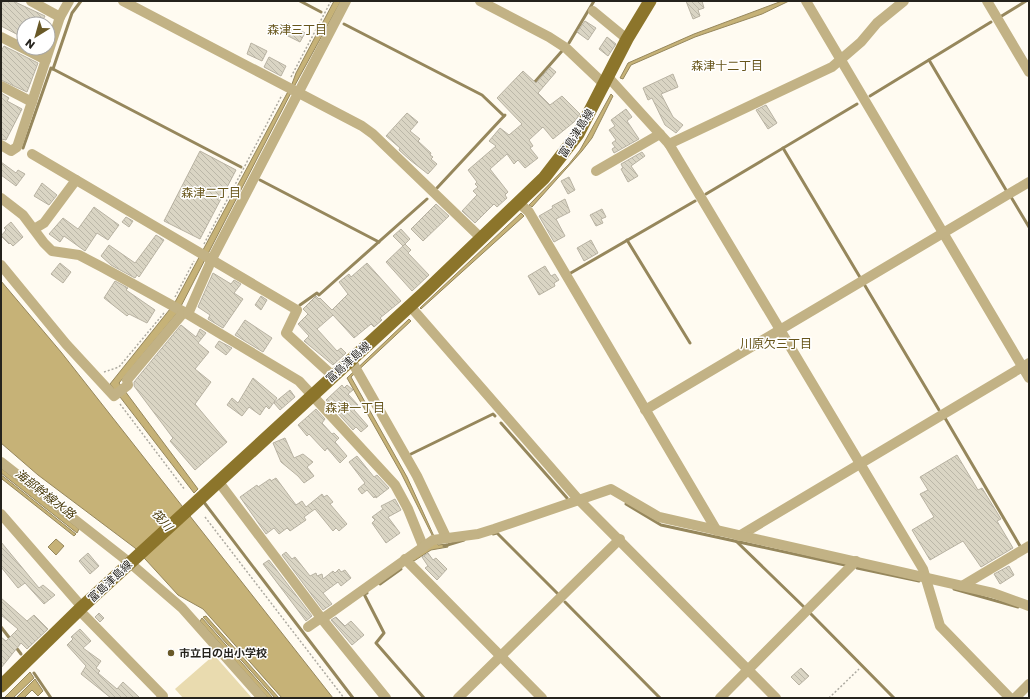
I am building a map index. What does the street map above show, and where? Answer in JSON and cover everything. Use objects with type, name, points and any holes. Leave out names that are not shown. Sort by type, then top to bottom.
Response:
[{"type":"main road","name":"富島津島線","points":[[1,686],[80,609],[312,394],[333,376],[355,367],[410,306],[544,178],[578,134],[607,81],[627,39],[650,1]]},
{"type":"street","points":[[31,1],[60,17]]},
{"type":"street","points":[[1,145],[11,151],[17,146],[60,17],[70,1]]},
{"type":"street","points":[[122,1],[292,88],[373,134],[481,238]]},
{"type":"street","points":[[1,265],[95,376],[119,392],[128,385],[127,380],[179,309],[292,88],[346,1]]},
{"type":"street","points":[[480,1],[549,37],[566,48],[607,81],[669,144],[923,570],[940,626],[1010,698]]},
{"type":"street","points":[[806,1],[942,233],[1026,365],[1029,378]]},
{"type":"street","points":[[669,144],[832,67],[861,42],[877,24],[904,1]]},
{"type":"street","points":[[987,1],[1029,72]]},
{"type":"street","points":[[593,11],[627,39]]},
{"type":"street","points":[[1,37],[46,60]]},
{"type":"street","points":[[1,86],[32,102]]},
{"type":"street","points":[[596,171],[660,134]]},
{"type":"street","points":[[32,154],[297,310],[286,333],[333,376]]},
{"type":"street","points":[[34,230],[44,223],[76,180]]},
{"type":"street","points":[[645,410],[1029,182]]},
{"type":"street","points":[[1,198],[23,215],[52,251],[79,255],[179,309],[282,369],[299,381],[395,485],[408,509],[423,546]]},
{"type":"street","points":[[518,202],[529,212],[717,531]]},
{"type":"street","points":[[410,306],[578,499],[620,539],[776,698]]},
{"type":"street","points":[[739,536],[1026,365]]},
{"type":"street","points":[[355,367],[417,476],[438,539]]},
{"type":"street","points":[[1,462],[134,559],[182,608],[262,698]]},
{"type":"street","points":[[218,481],[322,618],[386,698]]},
{"type":"street","points":[[308,627],[423,546],[438,539],[489,531],[578,499],[611,489],[659,517],[993,593],[1029,606]]},
{"type":"street","points":[[1,514],[80,609],[163,696],[161,698]]},
{"type":"street","points":[[458,698],[620,539]]},
{"type":"street","points":[[962,586],[1029,546]]},
{"type":"street","points":[[405,559],[542,698]]},
{"type":"street","points":[[720,698],[856,561]]},
{"type":"street","points":[[1015,698],[1029,684]]},
{"type":"path","points":[[95,376],[119,367],[179,309],[292,88],[331,1]]},
{"type":"path","points":[[119,392],[185,490]]},
{"type":"path","points":[[205,517],[344,698]]},
{"type":"path","points":[[829,698],[859,669]]},
{"type":"shaded area","points":[[214,655],[252,698],[183,698],[175,689]]},
{"type":"water","points":[[334,1],[341,1],[295,85],[178,312],[119,383],[198,489],[194,493],[110,384],[174,304],[292,84],[296,73]]},
{"type":"water","points":[[782,1],[789,1],[762,14],[695,37],[631,65],[623,79],[620,78],[628,63],[694,34]]},
{"type":"water","points":[[611,94],[613,96],[592,138],[532,207],[529,205],[569,164],[580,150]]},
{"type":"water","points":[[521,213],[524,216],[421,309],[420,308]]},
{"type":"water","name":"筏川","points":[[1,281],[61,352],[333,698],[282,698],[203,609],[178,595],[135,548],[38,475],[1,443]]},
{"type":"water","points":[[409,319],[411,321],[351,377],[407,477],[438,545],[447,544],[448,547],[431,550],[414,561],[412,559],[433,537],[401,473],[347,378]]},
{"type":"water","points":[[1,468],[79,529],[77,533],[1,473]]},
{"type":"water","points":[[1,475],[76,534],[74,536],[2,479]]},
{"type":"water","points":[[56,539],[64,546],[56,555],[48,547]]},
{"type":"water","points":[[206,616],[279,698],[275,698],[203,617]]},
{"type":"water","points":[[202,618],[273,698],[268,698],[200,621]]},
{"type":"water","points":[[30,672],[34,678],[13,698],[4,698]]},
{"type":"water","points":[[35,679],[43,691],[38,696],[32,690],[24,698],[16,698]]},
{"type":"building","points":[[1,1],[13,1],[45,16],[16,16],[16,34],[1,26]]},
{"type":"building","points":[[686,1],[702,1],[704,8],[698,10],[700,16],[693,19]]},
{"type":"building","points":[[585,21],[596,28],[588,40],[577,32]]},
{"type":"building","points":[[287,23],[305,33],[300,42],[282,33]]},
{"type":"building","points":[[607,37],[616,44],[608,56],[599,49]]},
{"type":"building","points":[[251,43],[267,51],[262,61],[247,54]]},
{"type":"building","points":[[4,46],[16,52],[16,56],[24,56],[38,63],[27,92],[1,80],[1,51]]},
{"type":"building","points":[[269,57],[286,66],[281,76],[264,67]]},
{"type":"building","points":[[550,67],[556,72],[538,93],[550,105],[562,96],[580,114],[574,122],[553,139],[543,127],[529,140],[533,146],[530,148],[538,158],[525,168],[518,160],[514,164],[507,154],[490,169],[508,192],[505,195],[507,198],[497,207],[494,204],[475,223],[462,211],[477,195],[473,191],[478,187],[475,184],[477,182],[468,170],[496,146],[489,141],[500,128],[509,135],[522,124],[497,98],[523,71],[536,83]]},
{"type":"building","points":[[673,74],[678,87],[661,94],[673,117],[683,125],[676,133],[665,125],[652,98],[648,100],[643,88]]},
{"type":"building","points":[[1,93],[9,98],[7,101],[22,109],[6,140],[1,139]]},
{"type":"building","points":[[766,105],[777,123],[768,129],[756,110]]},
{"type":"building","points":[[626,109],[632,117],[627,121],[639,139],[614,153],[612,149],[615,147],[612,143],[616,140],[609,130],[615,126],[611,120]]},
{"type":"building","points":[[407,113],[418,122],[410,131],[420,139],[418,141],[431,153],[430,155],[433,157],[431,159],[437,164],[428,174],[410,160],[399,150],[400,148],[386,136]]},
{"type":"building","points":[[200,151],[236,170],[200,239],[164,221]]},
{"type":"building","points":[[642,152],[645,156],[631,166],[638,176],[628,182],[621,169],[623,168],[621,164]]},
{"type":"building","points":[[1,162],[16,173],[18,170],[25,174],[16,186],[1,175]]},
{"type":"building","points":[[569,177],[575,190],[568,194],[561,181]]},
{"type":"building","points":[[42,183],[57,195],[49,205],[34,196]]},
{"type":"building","points":[[565,199],[570,212],[556,219],[565,236],[554,242],[539,216],[553,208],[552,206]]},
{"type":"building","points":[[436,204],[449,216],[423,241],[411,229]]},
{"type":"building","points":[[94,207],[119,225],[108,240],[97,233],[85,251],[64,236],[60,242],[49,234],[63,218],[78,229]]},
{"type":"building","points":[[602,209],[606,217],[601,219],[603,223],[596,226],[590,215]]},
{"type":"building","points":[[126,217],[133,221],[129,227],[122,222]]},
{"type":"building","points":[[11,222],[23,237],[13,246],[1,236],[6,230],[4,228]]},
{"type":"building","points":[[401,229],[410,239],[403,246],[393,236]]},
{"type":"building","points":[[156,235],[164,240],[139,277],[137,275],[135,278],[111,265],[101,256],[109,245],[135,263]]},
{"type":"building","points":[[591,240],[598,253],[584,261],[577,248]]},
{"type":"building","points":[[405,244],[411,250],[408,253],[429,275],[412,291],[386,262]]},
{"type":"building","points":[[60,263],[71,272],[63,283],[51,274]]},
{"type":"building","points":[[367,263],[401,301],[380,318],[382,320],[374,327],[371,324],[354,338],[333,315],[317,329],[337,351],[341,348],[346,353],[333,365],[304,341],[309,336],[298,324],[308,314],[303,309],[316,296],[332,310],[348,294],[339,282],[349,274],[351,277]]},
{"type":"building","points":[[545,266],[551,276],[555,274],[559,280],[554,283],[555,286],[539,295],[528,276]]},
{"type":"building","points":[[213,273],[231,284],[234,280],[241,284],[234,293],[243,299],[223,328],[208,319],[210,315],[198,307]]},
{"type":"building","points":[[115,281],[128,288],[126,290],[155,310],[147,323],[129,314],[127,316],[104,298]]},
{"type":"building","points":[[261,296],[267,300],[261,310],[255,305]]},
{"type":"building","points":[[245,320],[272,338],[263,352],[235,335]]},
{"type":"building","points":[[181,325],[196,337],[200,329],[206,333],[198,343],[209,352],[195,369],[211,382],[195,404],[227,442],[195,470],[170,441],[173,438],[134,386],[134,382]]},
{"type":"building","points":[[219,341],[232,348],[226,355],[215,347]]},
{"type":"building","points":[[253,378],[277,398],[269,409],[266,406],[260,415],[249,407],[242,416],[227,405],[232,398],[238,403]]},
{"type":"building","points":[[342,385],[344,388],[347,385],[353,390],[348,394],[358,405],[354,410],[368,426],[361,432],[356,427],[353,430],[326,400]]},
{"type":"building","points":[[290,390],[295,397],[280,410],[274,403]]},
{"type":"building","points":[[316,409],[325,419],[322,423],[332,434],[334,433],[339,438],[335,442],[347,456],[340,463],[327,448],[325,451],[309,434],[307,436],[298,425]]},
{"type":"building","points":[[285,438],[294,458],[303,454],[313,462],[307,467],[314,476],[304,483],[281,462],[273,443]]},
{"type":"building","points":[[957,455],[978,490],[982,488],[1001,519],[997,521],[1013,548],[981,567],[963,541],[930,560],[912,530],[934,517],[920,494],[928,490],[920,477]]},
{"type":"building","points":[[357,456],[374,477],[377,475],[389,488],[376,498],[375,496],[374,498],[367,490],[362,494],[358,489],[365,483],[349,462]]},
{"type":"building","points":[[276,478],[296,505],[302,501],[306,507],[322,494],[324,497],[327,495],[333,502],[330,504],[347,524],[339,531],[336,528],[333,531],[315,509],[304,517],[306,520],[290,531],[287,528],[279,534],[274,528],[266,534],[240,497],[257,485],[258,487],[270,479],[271,481]]},
{"type":"building","points":[[395,499],[401,510],[388,517],[400,533],[386,543],[372,523],[375,520],[372,517],[383,509],[381,506]]},
{"type":"building","points":[[1,542],[39,588],[43,585],[55,595],[44,604],[25,583],[18,588],[1,567]]},
{"type":"building","points":[[286,552],[292,559],[295,557],[310,576],[316,573],[317,576],[322,574],[323,579],[333,571],[335,573],[339,569],[341,572],[345,570],[351,578],[341,586],[338,582],[323,593],[332,604],[323,610],[282,555]]},
{"type":"building","points":[[88,553],[99,566],[90,574],[79,561]]},
{"type":"building","points":[[428,553],[433,560],[436,558],[447,569],[437,580],[425,568],[428,566],[422,557]]},
{"type":"building","points":[[269,560],[312,616],[306,621],[263,564]]},
{"type":"building","points":[[1009,566],[1014,575],[1000,584],[994,574]]},
{"type":"building","points":[[1,598],[27,621],[34,615],[48,629],[27,649],[21,643],[1,668],[1,637],[6,641],[18,629],[1,615]]},
{"type":"building","points":[[99,613],[104,618],[100,622],[95,617]]},
{"type":"building","points":[[336,617],[345,626],[351,621],[364,635],[352,645],[331,620]]},
{"type":"building","points":[[80,629],[91,641],[83,648],[101,661],[96,668],[100,671],[98,673],[117,689],[123,682],[140,698],[111,698],[81,674],[86,666],[67,645],[73,639],[71,637]]},
{"type":"building","points":[[801,668],[809,676],[799,685],[791,677]]},
{"type":"waterway","points":[[53,69],[72,13],[81,1]]},
{"type":"waterway","points":[[300,1],[321,12]]},
{"type":"waterway","points":[[569,43],[594,1]]},
{"type":"waterway","points":[[1000,17],[1026,1]]},
{"type":"waterway","points":[[870,96],[991,22]]},
{"type":"waterway","points":[[344,24],[482,95],[504,116]]},
{"type":"waterway","points":[[533,84],[562,51]]},
{"type":"waterway","points":[[929,60],[1006,190]]},
{"type":"waterway","points":[[23,148],[51,68],[241,167]]},
{"type":"waterway","points":[[706,194],[857,104]]},
{"type":"waterway","points":[[437,188],[505,115]]},
{"type":"waterway","points":[[783,148],[861,279]]},
{"type":"waterway","points":[[260,180],[379,242]]},
{"type":"waterway","points":[[1011,197],[1029,227]]},
{"type":"waterway","points":[[300,305],[317,293],[319,295],[427,199]]},
{"type":"waterway","points":[[569,274],[695,201]]},
{"type":"waterway","points":[[627,240],[690,343]]},
{"type":"waterway","points":[[864,284],[939,410]]},
{"type":"waterway","points":[[411,454],[493,414],[495,416]]},
{"type":"waterway","points":[[945,418],[1020,546]]},
{"type":"waterway","points":[[501,423],[567,498]]},
{"type":"waterway","points":[[203,501],[353,698]]},
{"type":"waterway","points":[[626,504],[661,525],[845,565]]},
{"type":"waterway","points":[[493,534],[497,533],[558,594]]},
{"type":"waterway","points":[[444,546],[464,540]]},
{"type":"waterway","points":[[736,541],[805,608]]},
{"type":"waterway","points":[[857,568],[919,581]]},
{"type":"waterway","points":[[380,584],[401,569]]},
{"type":"waterway","points":[[954,589],[1018,607]]},
{"type":"waterway","points":[[367,593],[364,594],[384,633],[376,643],[424,698]]},
{"type":"waterway","points":[[565,602],[660,698]]},
{"type":"waterway","points":[[810,613],[894,698]]},
{"type":"waterway","points":[[1,627],[11,640]]},
{"type":"waterway","points":[[15,646],[21,654]]},
{"type":"waterway","points":[[34,673],[51,698]]},
{"type":"place","name":"市立日の出小学校","points":[[171,653]]},
{"type":"district","name":"森津三丁目","points":[[297,30]]},
{"type":"district","name":"森津十二丁目","points":[[727,66]]},
{"type":"district","name":"森津二丁目","points":[[211,193]]},
{"type":"district","name":"川原欠三丁目","points":[[776,344]]},
{"type":"district","name":"森津一丁目","points":[[355,408]]},
{"type":"water label","name":"海部幹線水路","points":[[45,494]]}]
